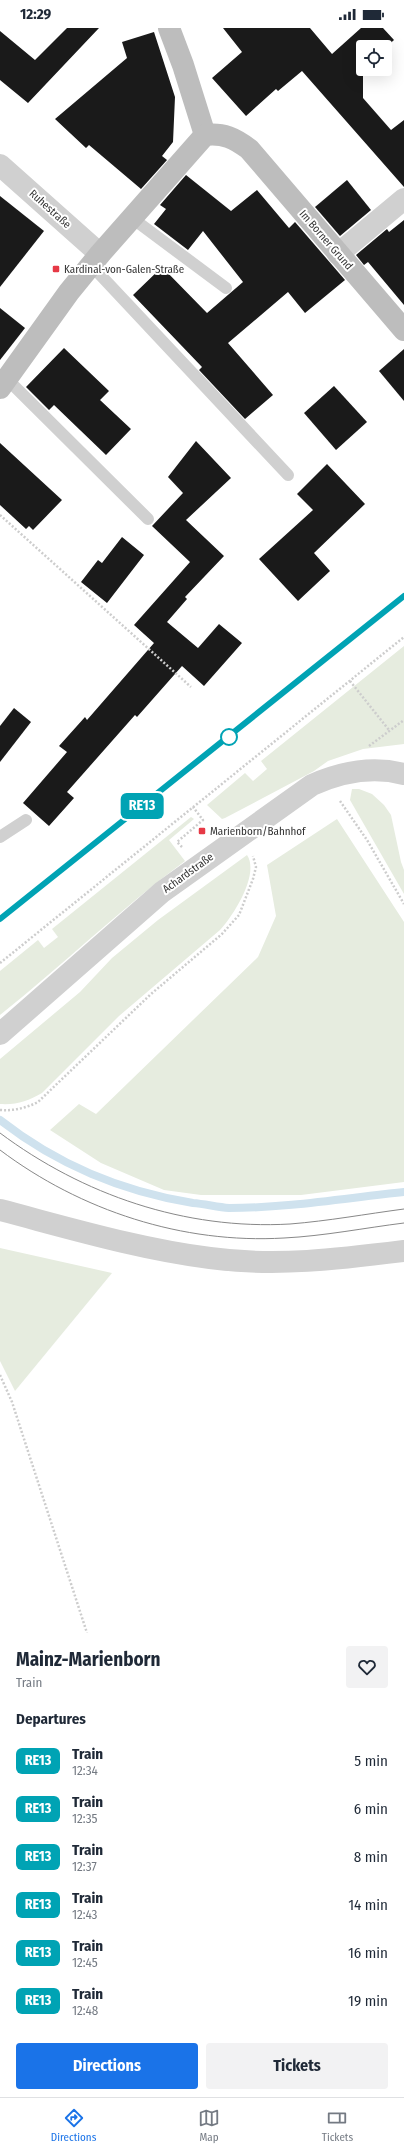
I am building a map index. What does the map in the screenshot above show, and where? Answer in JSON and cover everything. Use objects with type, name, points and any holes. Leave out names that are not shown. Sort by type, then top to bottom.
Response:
[{"type":"street","points":[[3,383],[96,260],[205,135],[183,65],[169,28]]},
{"type":"street","name":"Im Borner Grund","points":[[205,135],[220,134],[235,139],[249,149],[404,330]]},
{"type":"street","name":"Ruhestraße","points":[[0,165],[96,260]]},
{"type":"street","points":[[338,254],[404,199]]},
{"type":"street","name":"Achardstraße","points":[[0,1034],[162,892],[312,785],[326,779],[363,770],[379,770],[404,774]]},
{"type":"street","points":[[0,1210],[147,1247],[211,1258],[268,1262],[315,1261],[404,1251]]},
{"type":"lane","points":[[132,218],[226,288]]},
{"type":"lane","points":[[96,260],[288,475]]},
{"type":"lane","points":[[3,383],[148,519]]},
{"type":"lane","points":[[0,837],[26,820]]},
{"type":"path","points":[[0,515],[191,687]]},
{"type":"path","points":[[0,963],[404,637]]},
{"type":"path","points":[[350,681],[389,730]]},
{"type":"path","points":[[326,779],[367,840],[404,904]]},
{"type":"path","points":[[193,807],[203,820],[177,842],[198,866]]},
{"type":"path","points":[[0,1110],[11,1111],[27,1108],[51,1092],[110,1032],[151,994],[222,934],[239,915],[246,901],[256,867],[254,856],[242,834]]},
{"type":"path","points":[[0,1375],[12,1402],[87,1633]]},
{"type":"shaded area","points":[[404,646],[404,744],[363,749],[328,761],[314,771],[222,819],[207,805],[245,773],[253,781],[267,769],[261,761]]},
{"type":"shaded area","points":[[352,789],[359,789],[372,794],[384,805],[391,815],[404,870],[404,894],[350,800]]},
{"type":"shaded area","points":[[191,817],[194,819],[169,840],[185,861],[138,898],[0,1015],[0,971],[38,940],[44,948],[58,937],[52,929]]},
{"type":"shaded area","points":[[337,819],[404,922],[404,1182],[301,1195],[201,1195],[164,1190],[101,1163],[50,1130],[79,1104],[96,1114],[258,957],[276,916],[267,865]]},
{"type":"shaded area","points":[[247,855],[250,863],[248,883],[238,905],[220,930],[119,1016],[42,1093],[22,1102],[0,1104],[0,1059],[80,992],[112,958],[158,920]]},
{"type":"shaded area","points":[[0,1248],[112,1273],[15,1391],[0,1361]]},
{"type":"building","points":[[67,28],[99,28],[28,103],[0,80],[0,31],[35,60]]},
{"type":"building","points":[[223,28],[310,28],[332,54],[361,28],[383,28],[394,40],[392,42],[392,40],[356,40],[356,76],[363,76],[363,98],[391,130],[404,120],[404,187],[302,71],[278,91],[276,89],[246,116],[212,78],[242,52]]},
{"type":"building","points":[[154,32],[175,97],[173,142],[162,156],[167,160],[141,189],[89,145],[86,148],[55,119],[127,58],[122,42]]},
{"type":"building","points":[[186,175],[231,211],[257,190],[289,228],[295,222],[345,280],[305,313],[288,292],[228,343],[273,395],[245,419],[199,370],[202,367],[133,295],[162,267],[207,313],[243,282],[203,231],[188,250],[154,224],[166,209],[160,205]]},
{"type":"building","points":[[347,180],[371,210],[340,236],[315,207]]},
{"type":"building","points":[[0,196],[44,231],[0,287]]},
{"type":"building","points":[[404,220],[404,305],[368,262],[364,265],[356,255],[387,229],[389,232]]},
{"type":"building","points":[[0,308],[25,328],[0,360]]},
{"type":"building","points":[[64,348],[109,391],[100,400],[131,429],[106,455],[54,405],[49,410],[26,387]]},
{"type":"building","points":[[404,349],[404,401],[379,371]]},
{"type":"building","points":[[334,386],[367,422],[336,450],[304,413]]},
{"type":"building","points":[[196,441],[231,478],[186,520],[224,556],[185,597],[187,599],[167,622],[198,648],[219,624],[242,643],[204,686],[182,666],[137,717],[135,715],[67,792],[74,798],[49,826],[23,803],[67,752],[59,746],[85,717],[87,720],[154,643],[134,625],[190,562],[152,526],[183,493],[168,477]]},
{"type":"building","points":[[0,443],[62,500],[33,530],[29,526],[26,529],[0,505]]},
{"type":"building","points":[[327,464],[365,504],[314,553],[330,571],[298,601],[259,559],[313,510],[297,494]]},
{"type":"building","points":[[122,537],[144,555],[107,603],[81,582],[98,560],[102,563]]},
{"type":"building","points":[[14,708],[31,722],[0,762],[0,726]]},
{"type":"waterway","points":[[0,1120],[44,1150],[91,1174],[141,1192],[193,1203],[229,1208],[251,1208],[295,1205],[404,1192]]},
{"type":"tram line","points":[[0,1133],[32,1155],[101,1191],[137,1204],[174,1214],[212,1221],[251,1224],[290,1224],[404,1209]]},
{"type":"tram line","points":[[0,1150],[31,1172],[64,1190],[99,1206],[134,1219],[171,1229],[208,1235],[246,1238],[284,1238],[329,1234],[404,1223]]},
{"type":"railway","points":[[0,919],[404,596]]},
{"type":"train","name":"RE13","points":[[0,919],[404,596]]},
{"type":"place","name":"Kardinal-von-Galen-Straße","points":[[56,269]]},
{"type":"place","name":"Marienborn/Bahnhof","points":[[202,831]]}]
